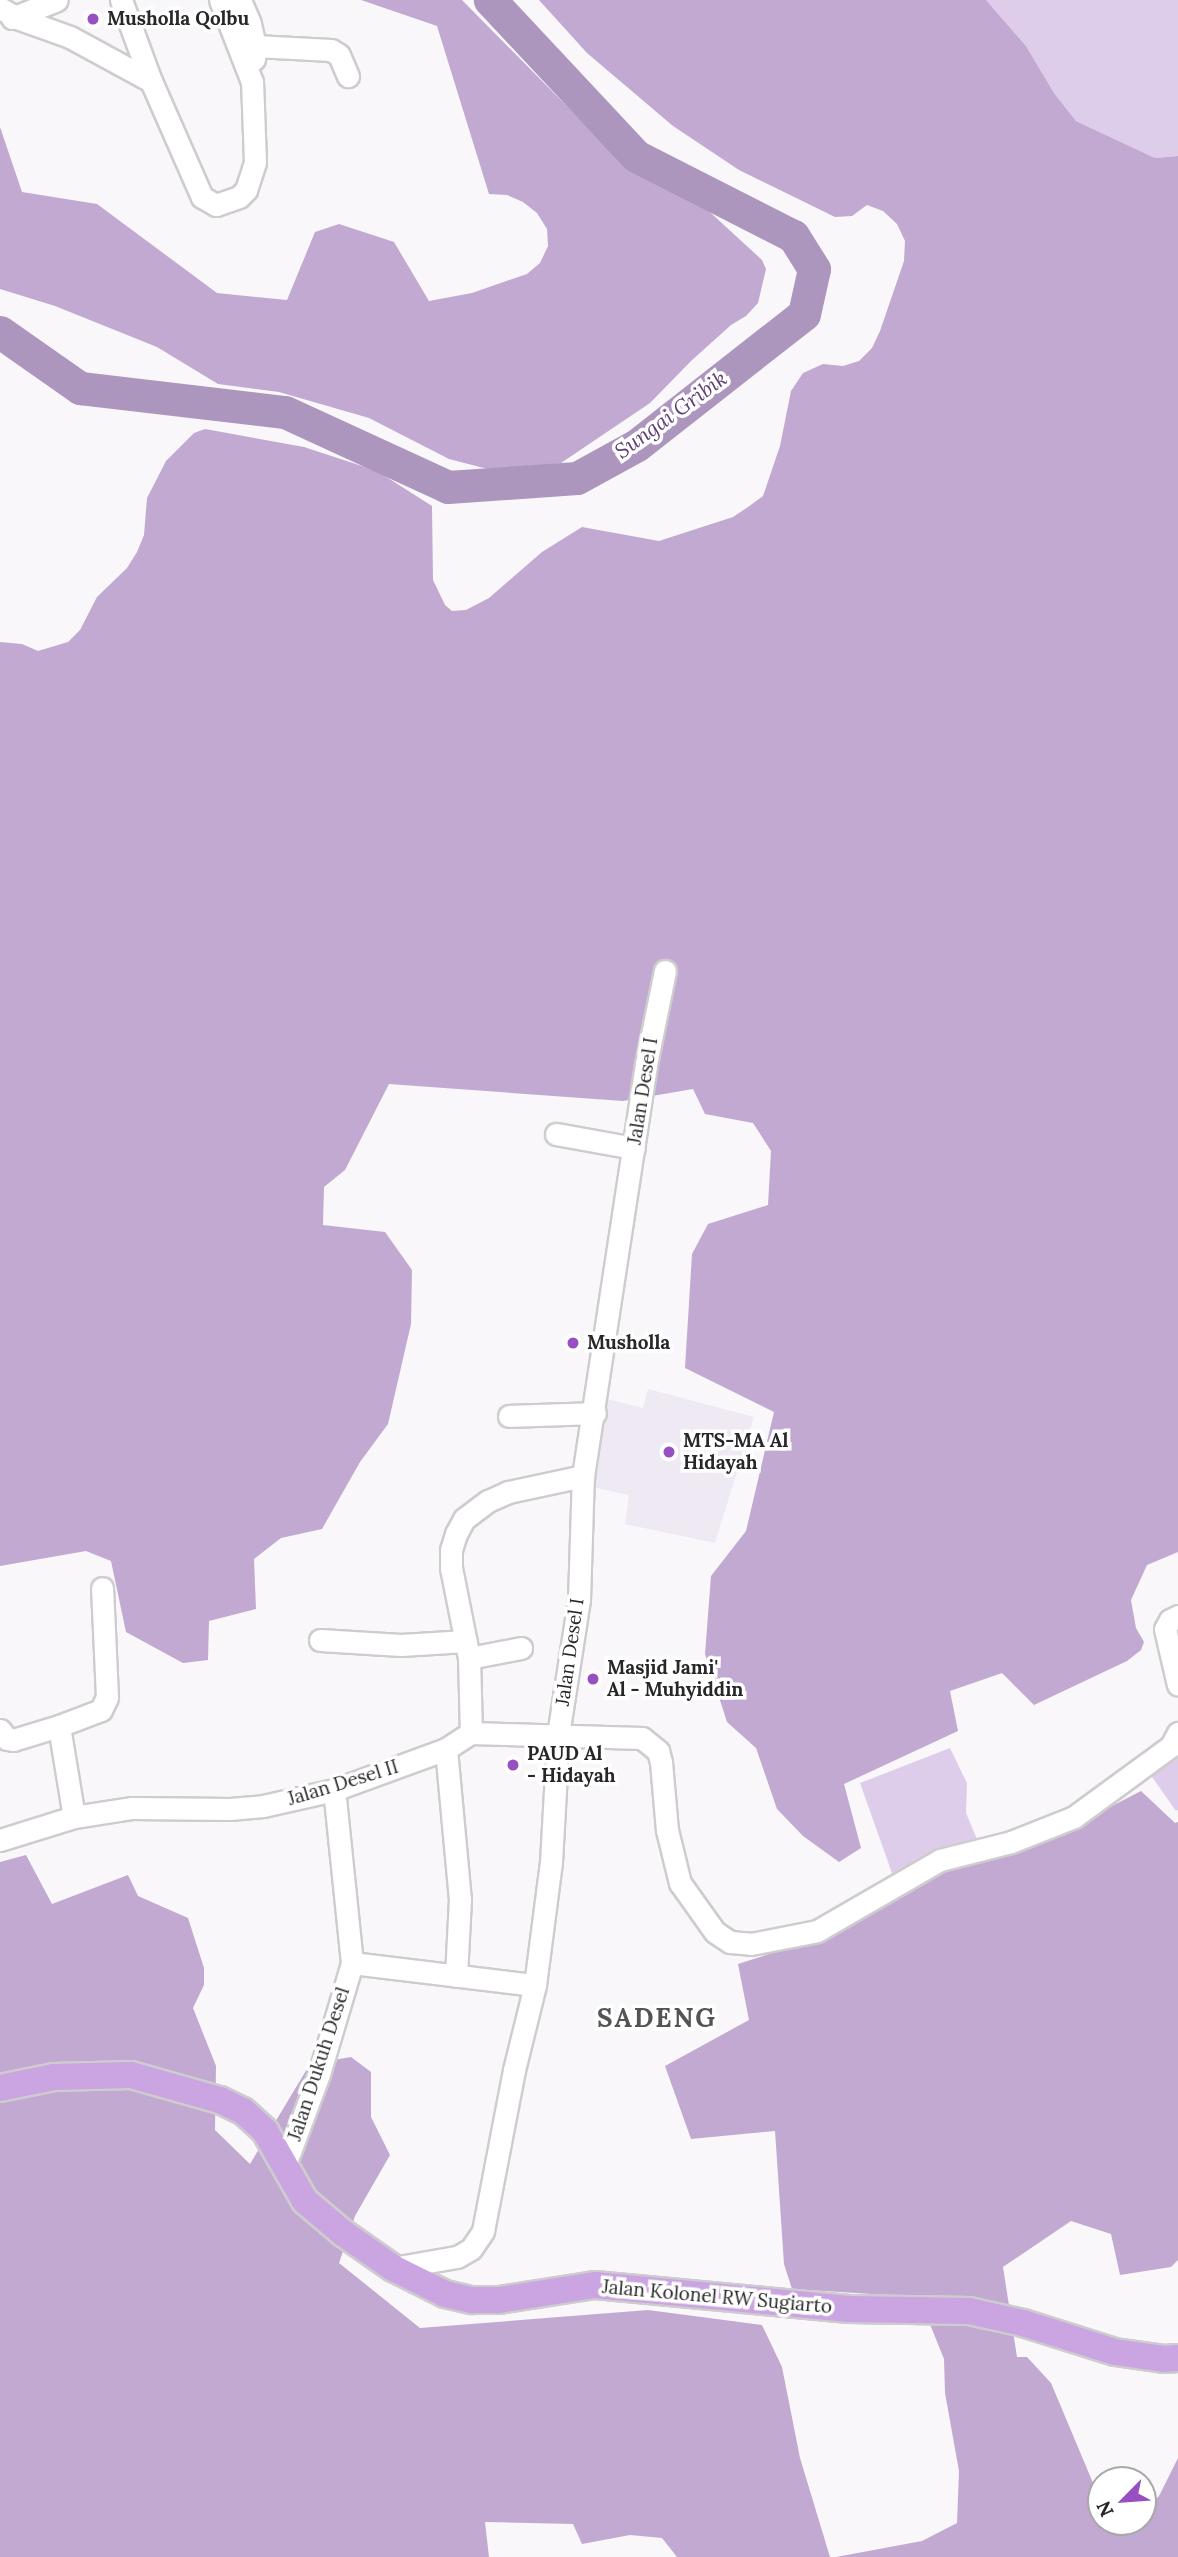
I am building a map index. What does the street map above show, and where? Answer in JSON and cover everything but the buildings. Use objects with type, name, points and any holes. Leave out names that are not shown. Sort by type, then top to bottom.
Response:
[{"type":"main road","name":"Jalan Kolonel RW Sugiarto","points":[[0,2088],[54,2077],[131,2075],[220,2101],[243,2111],[265,2131],[305,2201],[343,2233],[429,2288],[472,2300],[499,2300],[595,2285],[849,2309],[969,2311],[1023,2323],[1115,2352],[1164,2359],[1178,2358]]},
{"type":"street","points":[[6,15],[57,0]]},
{"type":"street","points":[[121,0],[151,81],[202,197],[216,205],[239,197],[249,183],[254,162],[252,82],[255,46],[240,0]]},
{"type":"street","points":[[220,0],[252,82]]},
{"type":"street","points":[[6,15],[70,37],[151,81]]},
{"type":"street","points":[[255,46],[331,50],[339,55],[348,76]]},
{"type":"street","name":"Jalan Desel I","points":[[393,2267],[457,2257],[471,2249],[483,2231],[514,2070],[535,1985],[551,1862],[558,1735],[579,1600],[583,1476],[646,1064],[665,971]]},
{"type":"street","points":[[556,1134],[634,1148]]},
{"type":"street","points":[[509,1416],[594,1413]]},
{"type":"street","points":[[583,1476],[508,1492],[475,1508],[464,1519],[452,1550],[451,1567],[468,1649],[471,1733],[642,1738],[653,1745],[661,1762],[667,1830],[680,1883],[715,1932],[730,1942],[751,1944],[817,1931],[940,1860],[1011,1842],[1074,1817],[1171,1746],[1178,1733]]},
{"type":"street","points":[[0,1730],[7,1739],[13,1740],[101,1710],[107,1697],[102,1588]]},
{"type":"street","points":[[1178,1616],[1170,1620],[1166,1629],[1178,1685]]},
{"type":"street","points":[[320,1640],[468,1649],[521,1648]]},
{"type":"street","points":[[59,1726],[74,1817]]},
{"type":"street","name":"Jalan Desel II","points":[[0,1840],[74,1817],[132,1808],[263,1807],[334,1790],[446,1749],[471,1733]]},
{"type":"street","points":[[446,1749],[460,1899],[456,1976]]},
{"type":"street","name":"Jalan Dukuh Desel","points":[[285,2165],[319,2074],[352,1963],[334,1790]]},
{"type":"street","name":"Jalan Dukuh Desel","points":[[352,1963],[535,1985]]},
{"type":"shaded area","points":[[361,0],[462,0],[614,154],[700,203],[762,260],[766,269],[758,303],[746,316],[731,325],[691,361],[650,403],[561,463],[499,472],[449,459],[369,418],[279,392],[218,384],[157,347],[55,306],[0,289],[0,127],[22,192],[97,204],[217,293],[287,300],[315,232],[339,224],[394,242],[429,301],[472,293],[527,274],[540,263],[548,246],[547,229],[537,213],[523,202],[507,195],[489,194],[437,26]]},
{"type":"shaded area","points":[[539,0],[986,0],[1026,46],[1054,93],[1076,121],[1155,158],[1178,156],[1178,1552],[1147,1565],[1131,1600],[1136,1628],[1144,1642],[1141,1650],[1127,1661],[1034,1705],[1002,1673],[950,1691],[958,1731],[844,1784],[861,1848],[839,1862],[803,1836],[777,1809],[756,1748],[727,1722],[705,1654],[711,1576],[746,1531],[774,1412],[685,1368],[692,1254],[708,1224],[768,1205],[771,1151],[753,1123],[705,1114],[693,1089],[623,1101],[389,1084],[345,1170],[324,1187],[323,1225],[385,1232],[412,1270],[411,1324],[388,1424],[360,1462],[322,1529],[281,1538],[254,1559],[256,1609],[209,1621],[208,1660],[183,1663],[126,1632],[111,1561],[86,1551],[0,1566],[0,642],[22,644],[38,651],[68,642],[80,630],[97,597],[127,568],[137,552],[144,535],[147,498],[166,461],[194,433],[205,429],[304,447],[377,471],[432,506],[433,580],[445,605],[452,611],[466,610],[489,598],[542,552],[582,527],[659,541],[733,517],[748,507],[763,496],[780,446],[791,391],[803,373],[823,364],[843,366],[859,361],[872,348],[880,331],[904,261],[905,241],[897,224],[883,211],[867,205],[852,216],[835,217],[739,170],[673,126],[587,53]]},
{"type":"shaded area","points":[[986,0],[1178,0],[1178,156],[1155,158],[1076,121],[1054,93],[1026,46]]},
{"type":"shaded area","name":"MTS-MA Al Hidayah","points":[[648,1389],[754,1417],[715,1543],[625,1524],[629,1495],[587,1486],[606,1399],[643,1408]]},
{"type":"shaded area","points":[[950,1748],[967,1783],[966,1813],[979,1844],[893,1876],[860,1783]]},
{"type":"shaded area","points":[[1178,1754],[1178,1810],[1176,1811],[1150,1774]]},
{"type":"shaded area","points":[[1141,1791],[1175,1823],[1178,1822],[1178,2260],[1171,2267],[1120,2275],[1111,2234],[1071,2221],[1003,2267],[1017,2357],[1027,2357],[1051,2383],[1087,2469],[1087,2536],[1157,2536],[1157,2498],[1178,2458],[1178,2557],[836,2557],[922,2541],[957,2523],[959,2471],[945,2393],[944,2359],[919,2297],[792,2289],[784,2264],[775,2131],[691,2139],[665,2066],[749,2020],[738,1964],[844,1930],[925,1877],[1050,1838]]},
{"type":"shaded area","points":[[26,1855],[52,1904],[128,1875],[138,1896],[188,1918],[204,1968],[204,1985],[193,2008],[216,2066],[215,2130],[250,2164],[310,2064],[351,2057],[371,2072],[371,2117],[390,2155],[355,2216],[339,2263],[420,2328],[648,2310],[762,2325],[782,2367],[800,2458],[830,2557],[677,2557],[662,2538],[630,2535],[582,2544],[573,2524],[485,2522],[489,2557],[0,2557],[0,1862]]},
{"type":"waterway","name":"Sungai Gribik","points":[[0,332],[80,388],[285,412],[448,487],[577,478],[637,445],[804,314],[814,269],[793,236],[636,156],[490,0]]},
{"type":"place","name":"Musholla Qolbu","points":[[93,19]]},
{"type":"place","name":"Musholla","points":[[573,1343]]},
{"type":"place","name":"MTS-MA Al Hidayah","points":[[669,1452]]},
{"type":"place","name":"Masjid Jami' Al - Muhyiddin","points":[[593,1679]]},
{"type":"place","name":"PAUD Al - Hidayah","points":[[513,1765]]},
{"type":"district","name":"SADENG","points":[[657,2018]]}]
